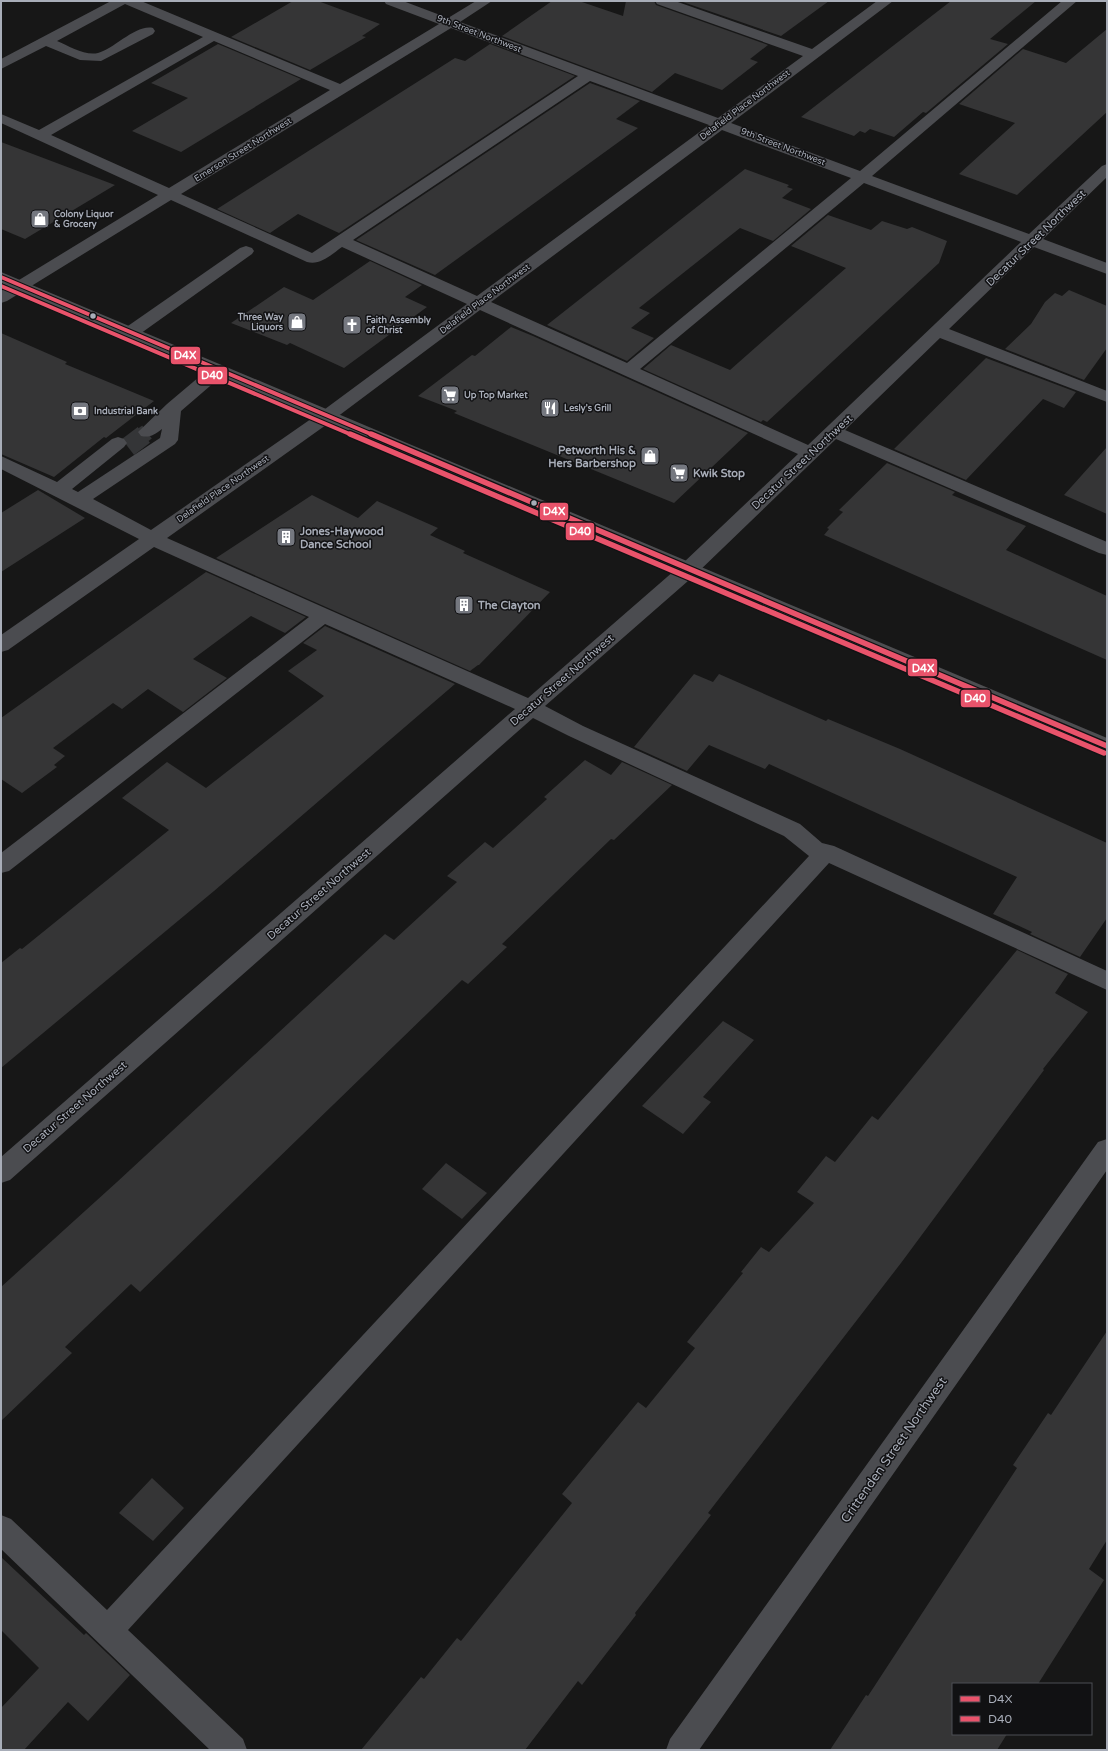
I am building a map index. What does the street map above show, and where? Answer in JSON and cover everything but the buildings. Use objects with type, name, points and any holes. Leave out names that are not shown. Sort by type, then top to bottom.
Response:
[{"type":"highway","points":[[1,277],[1107,746]]},
{"type":"street","points":[[1,64],[121,1]]},
{"type":"street","points":[[129,1],[341,89]]},
{"type":"street","name":"9th Street Northwest","points":[[391,1],[1107,269]]},
{"type":"street","name":"Emerson Street Northwest","points":[[1,298],[485,1]]},
{"type":"street","points":[[662,1],[687,4],[814,55]]},
{"type":"street","name":"Delafield Place Northwest","points":[[1,645],[327,416],[886,1]]},
{"type":"street","points":[[629,370],[862,177],[1070,1]]},
{"type":"street","points":[[45,41],[85,57],[100,57],[148,31]]},
{"type":"street","points":[[40,135],[214,36]]},
{"type":"street","points":[[1,118],[312,259],[589,75]]},
{"type":"street","name":"Decatur Street Northwest","points":[[1,1172],[689,569],[1107,169]]},
{"type":"street","points":[[341,241],[811,452]]},
{"type":"street","points":[[131,332],[246,252]]},
{"type":"street","points":[[938,331],[1107,397]]},
{"type":"street","points":[[142,431],[174,408],[218,370]]},
{"type":"street","points":[[69,495],[169,440],[174,408]]},
{"type":"street","points":[[834,431],[972,492],[1107,548]]},
{"type":"street","points":[[69,495],[123,445]]},
{"type":"street","points":[[1,462],[69,495],[153,539],[531,708],[576,731],[792,830],[816,850],[826,852],[1107,981]]},
{"type":"street","points":[[1,865],[324,615]]},
{"type":"street","points":[[108,1631],[826,852]]},
{"type":"street","name":"Crittenden Street Northwest","points":[[681,1750],[1107,1150]]},
{"type":"street","points":[[1,1529],[232,1750]]},
{"type":"tunnel","points":[[143,435],[147,432]]},
{"type":"tunnel","points":[[128,447],[145,434]]},
{"type":"transit line","name":"D4X","points":[[1,277],[1107,746]]},
{"type":"transit line","name":"D40","points":[[1,286],[1104,753]]},
{"type":"place","name":"Colony Liquor & Grocery","points":[[40,219]]},
{"type":"place","name":"Three Way Liquors","points":[[297,322]]},
{"type":"place","name":"Faith Assembly of Christ","points":[[352,325]]},
{"type":"place","name":"Up Top Market","points":[[450,395]]},
{"type":"place","name":"Lesly's Grill","points":[[550,408]]},
{"type":"place","name":"Industrial Bank","points":[[80,411]]},
{"type":"place","name":"Petworth His & Hers Barbershop","points":[[650,456]]},
{"type":"place","name":"Kwik Stop","points":[[679,473]]},
{"type":"place","name":"Jones-Haywood Dance School","points":[[286,537]]},
{"type":"place","name":"The Clayton","points":[[464,605]]}]
